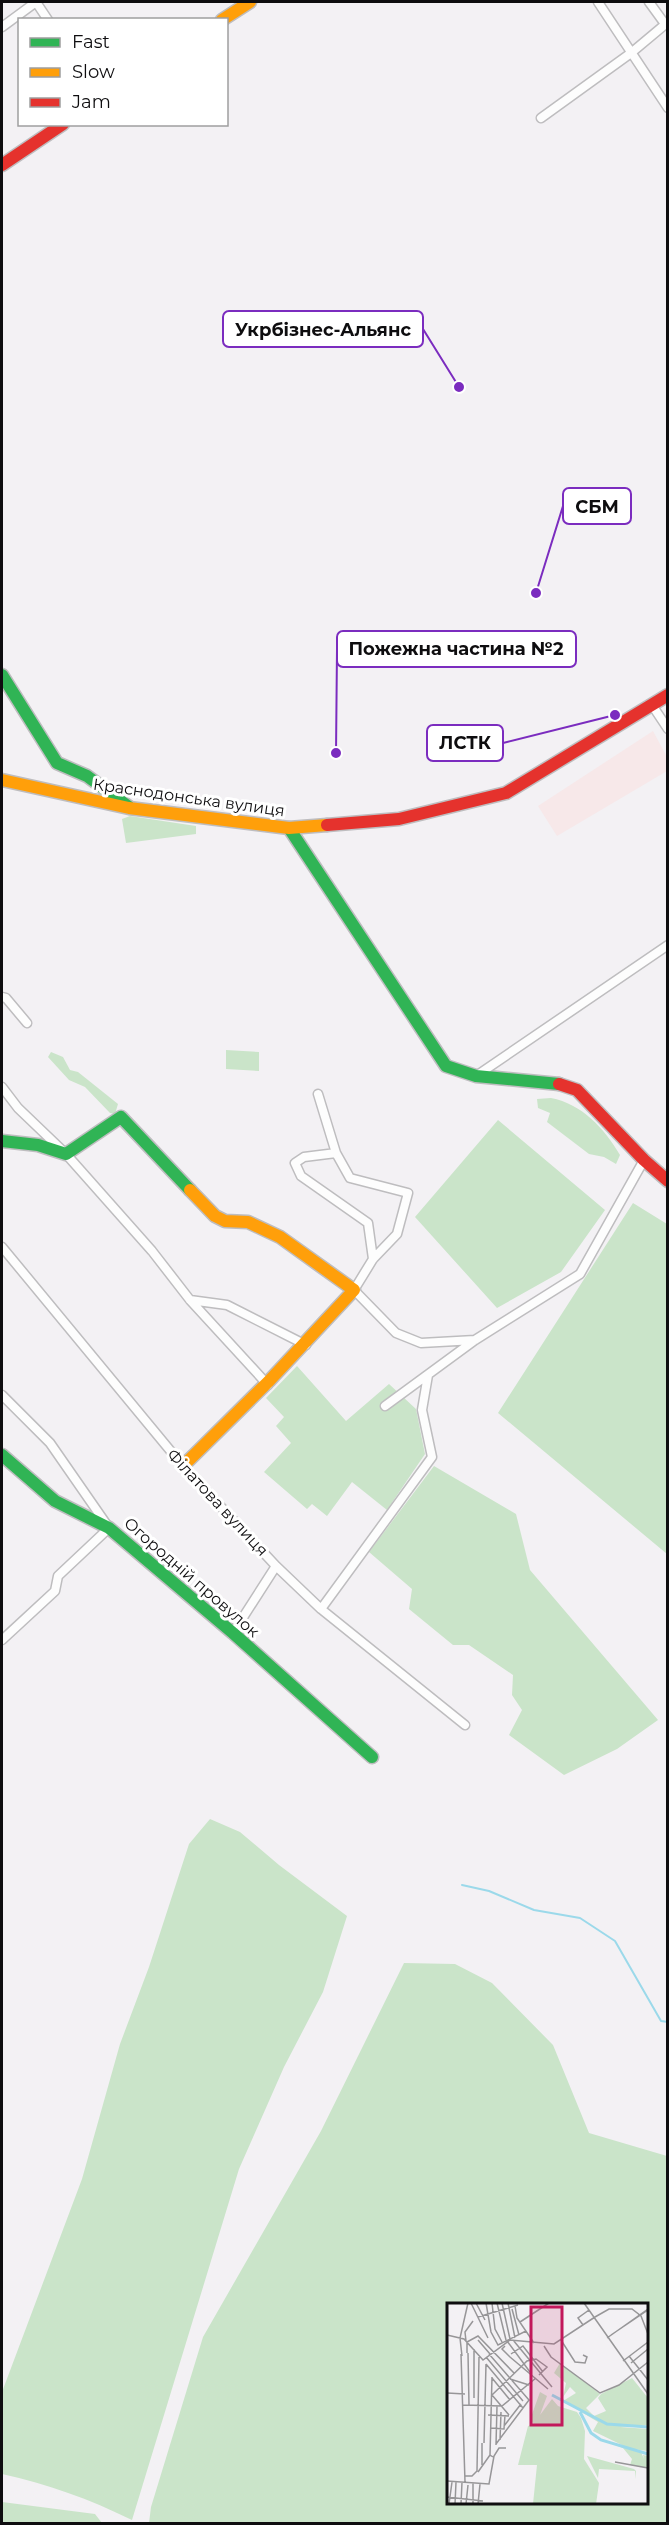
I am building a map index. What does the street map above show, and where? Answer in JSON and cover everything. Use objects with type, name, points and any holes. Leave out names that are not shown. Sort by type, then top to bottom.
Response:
[{"type":"street","points":[[2,27],[36,2],[47,18]]},
{"type":"street","points":[[225,18],[250,2]]},
{"type":"street","points":[[598,2],[668,108]]},
{"type":"street","points":[[541,118],[631,53],[666,23],[649,2]]},
{"type":"street","points":[[2,165],[60,126]]},
{"type":"street","points":[[2,675],[57,763],[87,776],[129,808]]},
{"type":"street","name":"Краснодонська вулиця","points":[[2,780],[129,808],[289,828],[399,819],[506,792],[668,694]]},
{"type":"street","points":[[652,705],[668,729]]},
{"type":"street","points":[[289,828],[446,1066],[464,1074],[565,1085],[577,1090],[644,1160],[668,1181]]},
{"type":"street","points":[[476,1076],[668,945]]},
{"type":"street","points":[[2,997],[6,998],[27,1023]]},
{"type":"street","points":[[2,1087],[18,1108],[66,1154],[152,1251],[190,1300],[268,1385]]},
{"type":"street","points":[[183,1466],[268,1385],[306,1345],[354,1290],[373,1259],[397,1234],[408,1193],[350,1178],[336,1153],[318,1094]]},
{"type":"street","points":[[66,1154],[121,1117],[215,1215],[225,1221],[248,1222],[280,1237],[354,1290],[396,1333],[421,1343],[475,1340]]},
{"type":"street","points":[[2,1141],[39,1145],[66,1154]]},
{"type":"street","points":[[336,1153],[304,1157],[295,1163],[301,1176],[368,1223],[373,1259]]},
{"type":"street","points":[[385,1406],[475,1340],[580,1274],[644,1160]]},
{"type":"street","name":"Філатова вулиця","points":[[2,1247],[183,1466],[276,1566],[321,1609],[465,1725]]},
{"type":"street","points":[[190,1300],[227,1305],[306,1345]]},
{"type":"street","points":[[321,1609],[432,1457],[422,1410],[428,1375]]},
{"type":"street","points":[[2,1395],[50,1443],[109,1528]]},
{"type":"street","points":[[2,1455],[55,1501],[109,1528]]},
{"type":"street","name":"Огородній провулок","points":[[2,1640],[55,1591],[58,1576],[109,1528],[233,1633],[372,1757]]},
{"type":"street","points":[[233,1633],[276,1566]]},
{"type":"shaded area","points":[[653,731],[667,757],[667,771],[557,836],[538,806]]},
{"type":"green space","points":[[130,816],[196,826],[196,834],[126,843],[122,819]]},
{"type":"green space","points":[[226,1050],[259,1052],[259,1071],[226,1069]]},
{"type":"green space","points":[[51,1052],[63,1057],[70,1070],[78,1072],[118,1104],[115,1114],[110,1113],[85,1087],[69,1080],[48,1057]]},
{"type":"green space","points":[[551,1098],[573,1106],[599,1127],[620,1155],[616,1164],[604,1157],[589,1154],[547,1122],[550,1113],[538,1108],[537,1099]]},
{"type":"green space","points":[[498,1120],[605,1210],[561,1272],[497,1308],[415,1217]]},
{"type":"green space","points":[[633,1203],[667,1224],[667,1554],[498,1413]]},
{"type":"green space","points":[[297,1366],[346,1421],[389,1384],[416,1409],[425,1454],[387,1510],[352,1482],[327,1516],[312,1504],[307,1509],[264,1472],[291,1443],[276,1426],[284,1417],[266,1398]]},
{"type":"green space","points":[[434,1466],[516,1514],[530,1570],[658,1720],[617,1749],[564,1775],[509,1735],[522,1710],[512,1695],[513,1675],[469,1645],[453,1645],[409,1609],[412,1589],[369,1552]]},
{"type":"green space","points":[[210,1819],[240,1832],[279,1865],[347,1916],[323,1992],[284,2067],[239,2169],[132,2520],[68,2493],[2,2474],[2,2392],[82,2179],[120,2044],[149,1967],[189,1844]]},
{"type":"green space","points":[[404,1963],[455,1964],[492,1983],[553,2045],[589,2133],[667,2156],[667,2523],[149,2523],[151,2507],[203,2337],[321,2131]]},
{"type":"green space","points":[[2,2502],[95,2514],[102,2523],[2,2523]]},
{"type":"waterway","points":[[462,1885],[489,1891],[534,1910],[580,1918],[615,1941],[661,2021],[668,2022]]},
{"type":"traffic: fast","points":[[2,675],[57,763],[87,776],[129,807]]},
{"type":"traffic: fast","points":[[289,828],[446,1066],[476,1076],[559,1084]]},
{"type":"traffic: fast","points":[[2,1141],[38,1145],[66,1154],[121,1117],[190,1190]]},
{"type":"traffic: fast","points":[[2,1455],[55,1501],[109,1528],[233,1633],[372,1757]]},
{"type":"traffic: slow","points":[[225,18],[250,2]]},
{"type":"traffic: slow","points":[[2,780],[129,808],[289,828],[327,825]]},
{"type":"traffic: slow","points":[[183,1466],[270,1380],[354,1290],[280,1237],[248,1222],[225,1221],[215,1216],[190,1190]]},
{"type":"traffic: jam","points":[[2,165],[60,126]]},
{"type":"traffic: jam","points":[[327,825],[399,819],[506,793],[668,695]]},
{"type":"traffic: jam","points":[[559,1084],[577,1090],[644,1160],[668,1181]]},
{"type":"place","name":"Укрбiзнес-Альянс","points":[[459,387]]},
{"type":"place","name":"СБМ","points":[[536,593]]},
{"type":"place","name":"ЛСТК","points":[[615,715]]},
{"type":"place","name":"Пожежна частина №2","points":[[336,753]]}]
